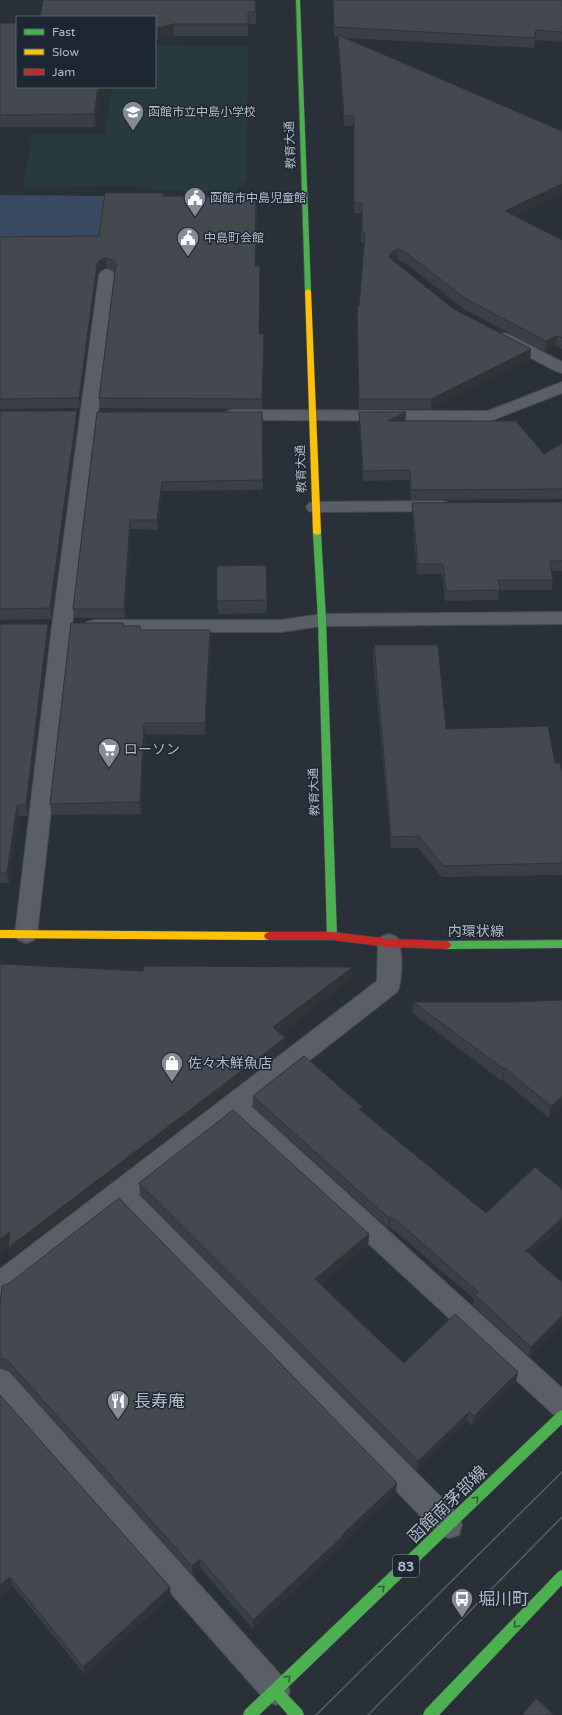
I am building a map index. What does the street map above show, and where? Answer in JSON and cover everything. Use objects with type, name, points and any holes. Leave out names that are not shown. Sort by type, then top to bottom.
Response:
[{"type":"street","name":"教育大通","points":[[298,0],[311,416],[322,620],[332,936]]},
{"type":"street","points":[[26,934],[54,626],[90,415],[108,274]]},
{"type":"street","points":[[493,332],[562,368]]},
{"type":"street","points":[[216,415],[490,416],[562,387]]},
{"type":"street","points":[[315,507],[459,506]]},
{"type":"street","points":[[54,626],[280,626],[322,620],[364,618],[562,618]]},
{"type":"street","name":"内環状線","points":[[0,934],[332,936],[389,943],[462,946],[562,944]]},
{"type":"street","points":[[0,1285],[389,986],[389,943]]},
{"type":"street","name":"函館南茅部線","points":[[250,1715],[562,1416]]},
{"type":"street","points":[[430,1715],[562,1576]]},
{"type":"street","points":[[276,1690],[297,1715]]},
{"type":"lane","points":[[234,1106],[562,1405]]},
{"type":"lane","points":[[120,1192],[449,1525]]},
{"type":"lane","points":[[0,1381],[276,1690]]},
{"type":"green space","points":[[156,45],[248,46],[247,180],[234,191],[164,191],[133,186],[23,188],[32,135],[105,135],[112,88],[156,88]]},
{"type":"water","points":[[0,195],[107,196],[101,243],[0,243]]},
{"type":"building","points":[[43,0],[255,0],[255,12],[248,12],[248,24],[173,24],[156,28],[156,16],[40,16]]},
{"type":"building","points":[[333,0],[562,0],[562,32],[536,30],[535,38],[334,27]]},
{"type":"building","points":[[0,23],[16,23],[16,88],[98,88],[94,114],[0,115]]},
{"type":"building","points":[[338,35],[562,131],[562,184],[505,211],[562,240],[562,338],[557,336],[546,341],[466,299],[405,252],[398,249],[392,252],[389,257],[452,308],[531,349],[431,399],[359,399],[357,306],[359,306],[365,232],[362,232],[362,203],[354,203],[354,116],[344,116]]},
{"type":"building","points":[[105,193],[164,193],[163,196],[256,196],[255,266],[260,266],[259,334],[264,334],[262,399],[99,398],[116,264],[112,260],[106,258],[100,260],[97,264],[79,398],[0,399],[0,237],[99,236]]},
{"type":"building","points":[[0,411],[77,411],[50,608],[0,609]]},
{"type":"building","points":[[97,412],[262,412],[263,480],[162,482],[157,520],[130,520],[124,609],[73,609]]},
{"type":"building","points":[[359,412],[406,412],[388,421],[516,421],[544,454],[562,443],[562,489],[411,490],[410,470],[363,471]]},
{"type":"building","points":[[562,502],[562,561],[550,561],[553,580],[498,580],[500,590],[446,591],[443,564],[418,564],[412,503]]},
{"type":"building","points":[[266,565],[267,600],[217,601],[217,566]]},
{"type":"building","points":[[71,623],[123,623],[123,626],[140,626],[140,630],[210,630],[205,723],[144,723],[140,802],[50,804]]},
{"type":"building","points":[[0,624],[48,624],[26,805],[17,805],[7,873],[0,873]]},
{"type":"building","points":[[374,645],[438,645],[446,729],[548,726],[555,763],[560,763],[562,772],[562,863],[443,866],[419,836],[391,837]]},
{"type":"building","points":[[0,964],[143,971],[144,966],[353,967],[273,1027],[285,1038],[8,1248],[10,1232],[0,1239]]},
{"type":"building","points":[[562,1000],[562,1097],[551,1106],[505,1068],[504,1069],[413,1002],[515,1002]]},
{"type":"building","points":[[304,1056],[363,1107],[359,1109],[486,1213],[535,1167],[562,1189],[562,1218],[526,1251],[562,1282],[562,1316],[531,1347],[475,1295],[478,1292],[396,1220],[390,1217],[389,1218],[253,1096]]},
{"type":"building","points":[[233,1110],[369,1234],[315,1279],[380,1341],[404,1363],[455,1314],[518,1372],[474,1416],[469,1412],[418,1461],[139,1183]]},
{"type":"building","points":[[119,1198],[397,1483],[253,1620],[200,1559],[192,1566],[7,1360],[0,1358],[0,1304],[2,1286],[8,1284]]},
{"type":"building","points":[[0,1395],[170,1587],[83,1667],[10,1577],[0,1585]]},
{"type":"building","points":[[536,1698],[554,1715],[522,1715]]},
{"type":"tram line","points":[[316,1715],[562,1472]]},
{"type":"tram line","points":[[368,1715],[562,1517]]},
{"type":"traffic: fast","points":[[298,0],[308,291]]},
{"type":"traffic: fast","points":[[317,533],[322,620],[332,936]]},
{"type":"traffic: fast","points":[[446,945],[562,944]]},
{"type":"traffic: fast","points":[[250,1715],[562,1416]]},
{"type":"traffic: fast","points":[[430,1715],[562,1576]]},
{"type":"traffic: fast","points":[[276,1691],[297,1715]]},
{"type":"traffic: slow","points":[[308,291],[317,533]]},
{"type":"traffic: slow","points":[[0,934],[269,936]]},
{"type":"traffic: jam","points":[[269,936],[332,936],[389,943],[446,945]]},
{"type":"place","name":"函館市立中島小学校","points":[[133,132]]},
{"type":"place","name":"函館市中島児童館","points":[[195,218]]},
{"type":"place","name":"中島町会館","points":[[188,258]]},
{"type":"place","name":"ローソン","points":[[109,768]]},
{"type":"place","name":"佐々木鮮魚店","points":[[172,1082]]},
{"type":"place","name":"長寿庵","points":[[118,1420]]},
{"type":"place","name":"堀川町","points":[[462,1618]]}]
